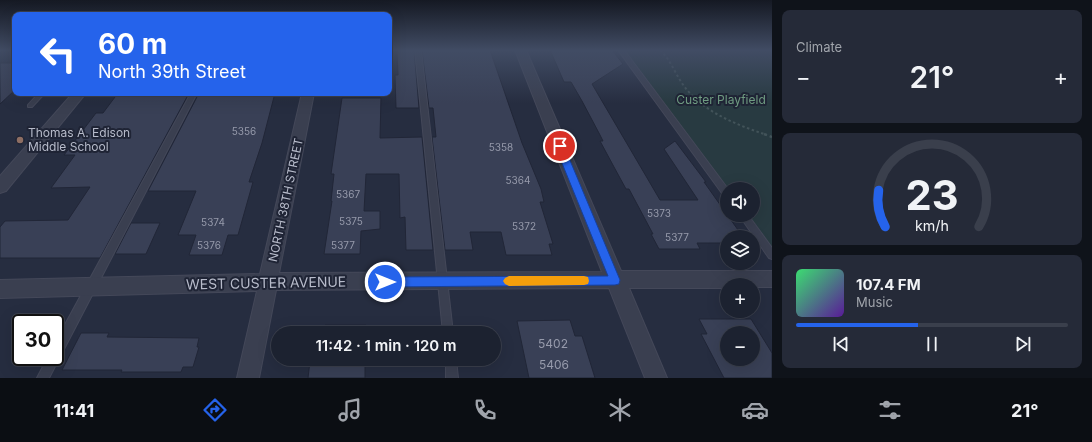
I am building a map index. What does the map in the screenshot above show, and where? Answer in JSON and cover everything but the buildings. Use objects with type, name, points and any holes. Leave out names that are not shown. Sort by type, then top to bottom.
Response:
[{"type":"street","points":[[527,68],[656,378]]},
{"type":"street","points":[[0,187],[77,96]]},
{"type":"street","name":"NORTH 38TH STREET","points":[[248,378],[307,96]]},
{"type":"street","name":"WEST CUSTER AVENUE","points":[[0,289],[268,282],[772,279]]},
{"type":"lane","points":[[420,68],[447,326]]},
{"type":"lane","points":[[634,68],[720,184]]},
{"type":"lane","points":[[30,106],[39,96]]},
{"type":"lane","points":[[64,337],[192,96]]},
{"type":"lane","points":[[748,222],[772,255]]},
{"type":"lane","points":[[43,378],[49,366]]},
{"type":"lane","points":[[451,366],[452,378]]},
{"type":"path","points":[[674,68],[687,90],[708,108],[733,122],[772,137]]},
{"type":"green space","name":"Custer Playfield","points":[[634,68],[772,68],[772,255],[760,238],[760,230],[754,230],[748,222],[760,222],[760,182],[720,182],[720,184]]},
{"type":"slow traffic","points":[[509,281],[584,281]]},
{"type":"place","name":"Thomas A. Edison Middle School","points":[[20,140]]},
{"type":"route","points":[[385,282],[615,280],[560,146]]}]
